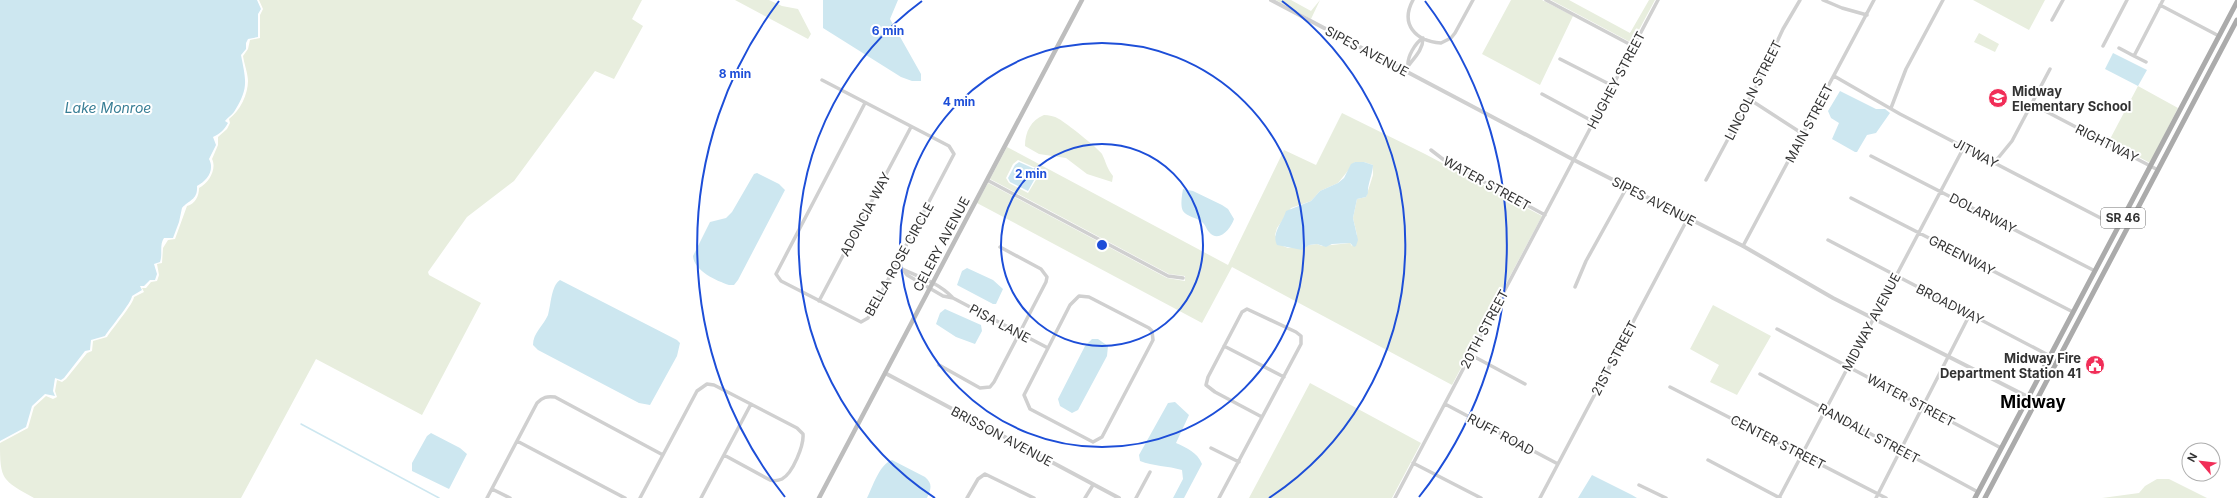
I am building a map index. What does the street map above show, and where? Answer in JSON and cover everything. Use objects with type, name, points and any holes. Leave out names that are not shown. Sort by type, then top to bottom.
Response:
[{"type":"main road","name":"CELERY AVENUE","points":[[819,498],[1082,0]]},
{"type":"main road","name":"SR 46","points":[[1975,498],[2237,2]]},
{"type":"main road","name":"SR 46","points":[[1985,498],[2237,20]]},
{"type":"main road","points":[[2197,95],[2200,84],[2219,48],[2218,38]]},
{"type":"main road","points":[[2076,326],[2075,320],[2096,280],[2095,271]]},
{"type":"main road","points":[[2058,340],[2066,344]]},
{"type":"main road","points":[[1978,492],[1980,498]]},
{"type":"street","name":"SIPES AVENUE","points":[[1271,0],[1574,160],[1743,246],[1873,318],[2036,401]]},
{"type":"street","points":[[1413,0],[1407,13],[1409,25],[1423,38],[1441,43],[1451,38],[1473,0]]},
{"type":"street","points":[[1546,0],[1633,46]]},
{"type":"street","name":"HUGHEY STREET","points":[[1574,160],[1658,0]]},
{"type":"street","name":"LINCOLN STREET","points":[[1706,180],[1749,99],[1783,29],[1800,0]]},
{"type":"street","points":[[1824,0],[1842,8],[1867,15]]},
{"type":"street","name":"MAIN STREET","points":[[1743,246],[1874,0]]},
{"type":"street","points":[[1891,108],[1906,69],[1942,0]]},
{"type":"street","points":[[2052,20],[2063,0]]},
{"type":"street","points":[[2103,46],[2126,0]]},
{"type":"street","points":[[2134,56],[2163,0]]},
{"type":"street","points":[[2160,5],[2218,38]]},
{"type":"street","points":[[1405,71],[1408,66],[1408,61],[1418,41],[1423,38]]},
{"type":"street","points":[[1408,66],[1413,63],[1417,56],[1423,44],[1423,38]]},
{"type":"street","points":[[2119,48],[2146,62]]},
{"type":"street","points":[[1412,53],[1417,56]]},
{"type":"street","points":[[1560,59],[1613,86]]},
{"type":"street","points":[[1994,163],[2012,141],[2050,70]]},
{"type":"street","name":"JITWAY","points":[[1834,76],[1994,163],[2118,227]]},
{"type":"street","name":"BELLA ROSE CIRCLE","points":[[822,80],[949,146],[954,154],[896,266],[865,321],[856,321],[781,281],[776,274],[777,269],[865,103]]},
{"type":"street","points":[[1542,94],[1594,122]]},
{"type":"street","points":[[1749,99],[1803,134]]},
{"type":"street","name":"RIGHTWAY","points":[[2032,104],[2158,170]]},
{"type":"street","name":"ADONCIA WAY","points":[[819,301],[911,127]]},
{"type":"street","name":"MIDWAY AVENUE","points":[[1780,498],[1873,318],[1964,147]]},
{"type":"street","name":"WATER STREET","points":[[1431,150],[1444,160],[1545,215]]},
{"type":"street","name":"DOLARWAY","points":[[1871,156],[2095,271]]},
{"type":"street","name":"20TH STREET","points":[[1395,498],[1574,160]]},
{"type":"street","points":[[987,180],[1168,276],[1182,278]]},
{"type":"street","points":[[1575,287],[1586,261],[1627,187]]},
{"type":"street","name":"GREENWAY","points":[[1851,198],[2073,312]]},
{"type":"street","name":"21ST STREET","points":[[1540,498],[1688,218]]},
{"type":"street","name":"BROADWAY","points":[[1828,240],[2050,356]]},
{"type":"street","points":[[939,365],[980,388],[990,387],[1020,333],[1046,282],[1047,277],[1041,269],[1000,248]]},
{"type":"street","points":[[896,266],[903,270]]},
{"type":"street","name":"PISA LANE","points":[[903,270],[910,271],[946,290],[953,298]]},
{"type":"street","name":"PISA LANE","points":[[903,270],[907,275],[943,296],[953,298],[1048,348]]},
{"type":"street","points":[[1079,296],[1089,297],[1152,331],[1153,340],[1099,440],[1088,440],[1030,408],[1026,404],[1024,396],[1026,389],[1048,348],[1070,305],[1079,296]]},
{"type":"street","points":[[1219,498],[1284,377],[1302,339],[1296,332],[1247,308],[1242,312],[1208,377],[1206,385],[1214,392],[1262,417]]},
{"type":"street","points":[[1877,496],[1970,314]]},
{"type":"street","name":"WATER STREET","points":[[1777,328],[2002,448]]},
{"type":"street","points":[[1224,346],[1284,377]]},
{"type":"street","points":[[1471,355],[1525,384]]},
{"type":"street","name":"BRISSON AVENUE","points":[[885,373],[1092,485],[1119,498]]},
{"type":"street","name":"RANDALL STREET","points":[[1760,374],[1978,492]]},
{"type":"street","points":[[640,498],[701,386],[714,385],[797,428],[803,434],[802,447],[787,475],[776,481],[770,480],[724,455]]},
{"type":"street","name":"CENTER STREET","points":[[1670,387],[1802,454],[1877,496],[1886,498]]},
{"type":"street","points":[[487,498],[537,403],[542,398],[549,396],[556,397],[663,455]]},
{"type":"street","points":[[701,498],[751,404]]},
{"type":"street","name":"RUFF ROAD","points":[[1444,404],[1558,464]]},
{"type":"street","points":[[517,441],[625,498]]},
{"type":"street","points":[[1211,448],[1239,462]]},
{"type":"street","points":[[1708,460],[1780,498]]},
{"type":"street","points":[[1413,463],[1481,498]]},
{"type":"street","points":[[1136,498],[1150,472]]},
{"type":"street","points":[[968,498],[978,478],[985,474],[1034,498]]},
{"type":"street","points":[[1086,498],[1092,485]]},
{"type":"street","points":[[1639,485],[1666,498]]},
{"type":"street","points":[[492,489],[510,498]]},
{"type":"green space","points":[[259,0],[642,0],[632,19],[643,26],[614,79],[595,71],[514,181],[467,217],[428,272],[429,275],[481,303],[422,415],[316,359],[241,498],[34,498],[15,487],[5,478],[1,465],[0,443],[28,428],[34,407],[46,396],[53,399],[57,397],[55,391],[57,380],[62,382],[66,379],[87,353],[92,351],[93,341],[107,337],[127,310],[134,297],[144,292],[142,288],[146,288],[151,282],[157,281],[159,275],[157,264],[162,263],[163,248],[168,240],[175,239],[187,206],[194,202],[199,188],[209,179],[213,171],[212,159],[218,145],[218,137],[227,129],[230,123],[229,119],[237,112],[245,97],[248,81],[243,56],[248,49],[250,40],[260,38],[260,15],[263,9]]},
{"type":"green space","points":[[735,0],[769,0],[782,6],[798,9],[811,34],[808,39]]},
{"type":"green space","points":[[1276,0],[1291,0],[1311,11],[1320,0],[1311,19]]},
{"type":"green space","points":[[1511,0],[1542,0],[1573,16],[1540,85],[1482,54]]},
{"type":"green space","points":[[1551,0],[1569,0],[1630,33],[1649,0],[1655,0],[1632,43]]},
{"type":"green space","points":[[1973,0],[2045,0],[2029,30]]},
{"type":"green space","points":[[1979,33],[1999,44],[1995,52],[1974,42]]},
{"type":"green space","points":[[2138,86],[2178,108],[2150,163],[2109,141]]},
{"type":"green space","points":[[1342,113],[1425,154],[1542,216],[1452,385],[1232,267],[1202,323],[977,203],[988,183],[1167,278],[1185,281],[1185,276],[1169,274],[990,179],[1007,147],[1228,265],[1284,150],[1316,165]],"holes":[[[1018,160],[1038,169],[1040,173],[1028,193],[1009,183],[1006,178],[1013,164]],[[1355,162],[1364,162],[1373,165],[1373,175],[1366,197],[1357,199],[1353,218],[1357,235],[1352,246],[1350,243],[1322,246],[1317,244],[1288,248],[1283,246],[1275,235],[1277,228],[1291,208],[1311,201],[1320,191],[1338,183]]]},
{"type":"green space","points":[[1044,115],[1053,116],[1062,121],[1100,151],[1113,176],[1112,182],[1087,174],[1066,158],[1039,154],[1025,146],[1026,136],[1032,123]]},
{"type":"green space","points":[[1713,305],[1771,336],[1737,395],[1710,382],[1719,365],[1690,349]]},
{"type":"green space","points":[[1310,383],[1421,443],[1392,498],[1249,498]]},
{"type":"green space","points":[[2157,479],[2169,479],[2207,498],[2102,498],[2139,493],[2145,486]]},
{"type":"water","name":"Lake Monroe","points":[[0,0],[257,0],[261,9],[258,14],[258,37],[248,39],[246,49],[241,55],[245,78],[242,97],[234,112],[225,121],[228,123],[225,128],[213,137],[216,145],[209,159],[211,167],[209,175],[197,186],[195,197],[182,208],[173,238],[164,238],[161,247],[160,262],[154,264],[157,274],[155,280],[150,280],[144,286],[140,286],[142,290],[132,296],[125,309],[105,336],[91,340],[90,350],[85,351],[64,378],[61,380],[55,378],[53,391],[55,396],[45,394],[32,406],[26,427],[0,441]]},
{"type":"water","points":[[823,0],[898,0],[890,19],[921,74],[921,81],[912,81],[901,77],[823,28]]},
{"type":"water","points":[[2113,53],[2147,70],[2138,86],[2105,69]]},
{"type":"water","points":[[1840,91],[1876,109],[1885,109],[1890,113],[1876,133],[1867,135],[1857,152],[1832,139],[1839,123],[1831,118],[1828,111]]},
{"type":"water","points":[[1019,162],[1037,170],[1038,173],[1028,191],[1010,182],[1008,178],[1015,165]]},
{"type":"water","points":[[1355,162],[1364,162],[1373,165],[1368,193],[1366,197],[1357,199],[1353,218],[1358,240],[1356,246],[1354,247],[1350,243],[1332,244],[1326,247],[1317,244],[1309,245],[1302,250],[1277,245],[1275,236],[1276,232],[1286,211],[1311,201],[1320,191],[1338,183],[1344,178],[1351,164]]},
{"type":"water","points":[[757,173],[779,184],[785,190],[738,280],[734,285],[729,285],[718,281],[702,271],[694,261],[693,256],[710,222],[726,218],[732,212],[754,174]]},
{"type":"water","points":[[1183,189],[1193,191],[1228,209],[1234,219],[1230,227],[1221,236],[1213,235],[1208,231],[1202,222],[1189,216],[1183,211]]},
{"type":"water","points":[[967,268],[993,280],[1003,289],[996,304],[993,304],[957,285],[962,271]]},
{"type":"water","points":[[560,280],[677,340],[680,343],[677,356],[650,405],[639,403],[538,350],[533,345],[536,333],[548,315],[553,291]]},
{"type":"water","points":[[945,309],[981,325],[982,331],[975,344],[956,337],[936,324],[940,313]]},
{"type":"water","points":[[1092,339],[1098,339],[1108,346],[1107,356],[1078,410],[1072,413],[1060,406],[1058,399],[1085,346]]},
{"type":"water","points":[[1175,402],[1189,415],[1176,443],[1194,453],[1202,464],[1184,498],[1173,498],[1183,479],[1182,470],[1140,461],[1139,455],[1168,403]]},
{"type":"water","points":[[431,433],[460,448],[467,454],[449,489],[412,471],[412,463],[427,436]]},
{"type":"water","points":[[892,460],[928,480],[930,484],[930,492],[927,498],[867,498],[883,466]]},
{"type":"water","points":[[1592,475],[1632,495],[1637,498],[1578,498]]},
{"type":"waterway","points":[[301,424],[439,498]]},
{"type":"place","name":"Midway Elementary School","points":[[1998,98]]},
{"type":"place","name":"Midway Fire Department Station 41","points":[[2095,365]]},
{"type":"district","name":"Midway","points":[[2033,402]]}]
